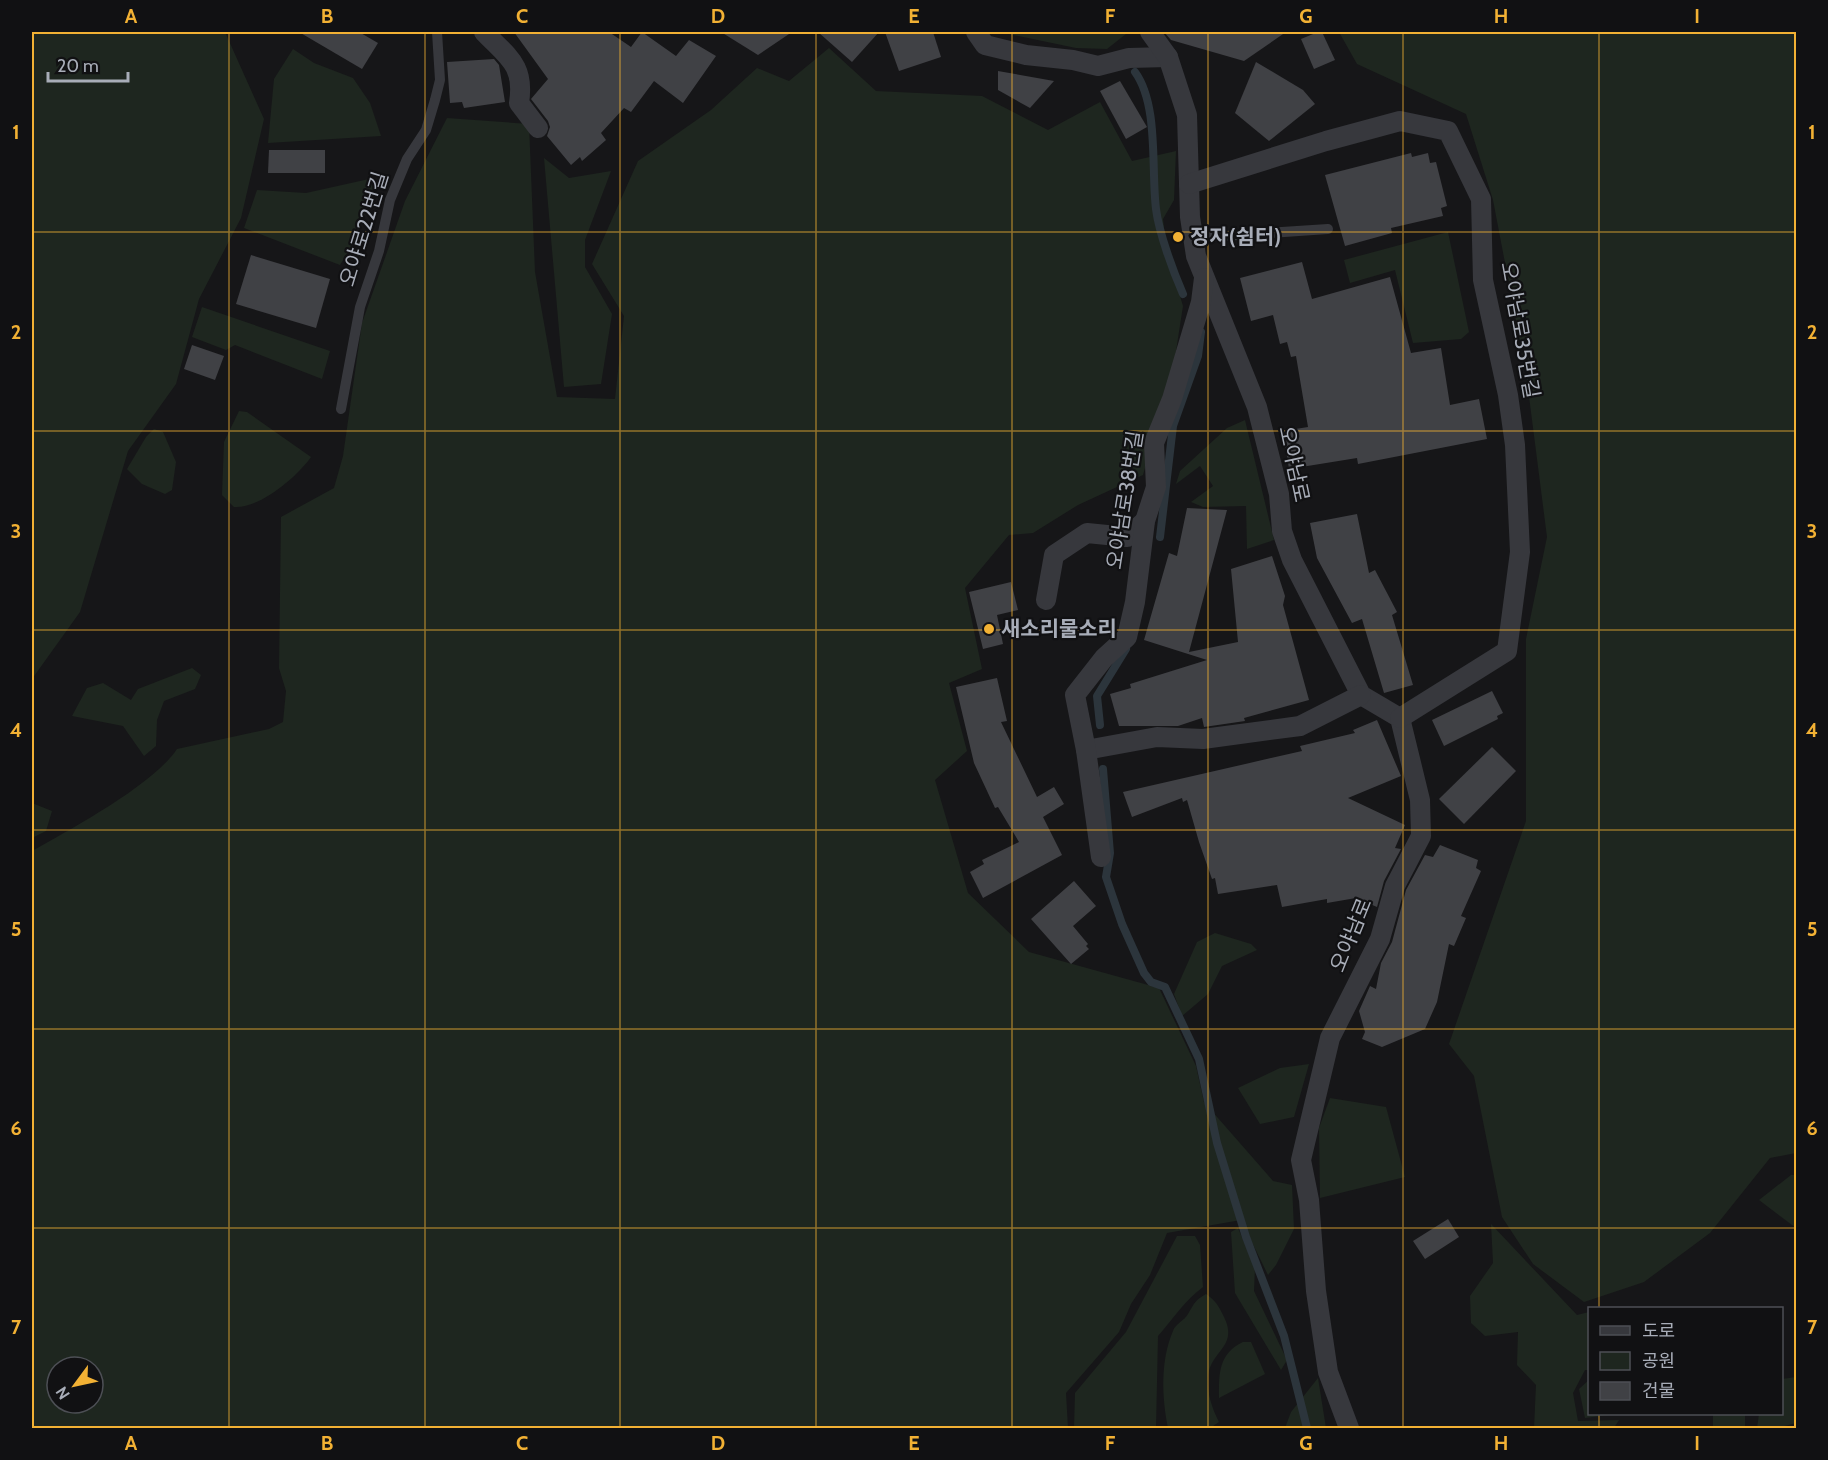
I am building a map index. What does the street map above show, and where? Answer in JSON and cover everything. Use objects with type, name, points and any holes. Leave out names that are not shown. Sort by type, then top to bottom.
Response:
[{"type":"street","points":[[484,32],[514,63],[522,83],[519,103],[538,128]]},
{"type":"street","points":[[976,32],[985,45],[1026,55],[1073,60],[1098,66],[1129,58],[1168,57]]},
{"type":"street","name":"오야남로","points":[[1150,32],[1168,57],[1187,115],[1189,184],[1196,256],[1257,407],[1279,495],[1282,531],[1292,560],[1361,695]]},
{"type":"street","name":"오야남로35번길","points":[[1189,184],[1303,148],[1400,121],[1448,131],[1481,199],[1483,280],[1508,394],[1518,497],[1520,552],[1507,651],[1401,718]]},
{"type":"street","name":"오야남로38번길","points":[[1101,857],[1086,750],[1075,695],[1104,658],[1127,637],[1135,602],[1145,521],[1156,488],[1154,443],[1172,399],[1201,302],[1204,278]]},
{"type":"street","points":[[1046,600],[1054,555],[1087,533],[1127,537],[1145,521]]},
{"type":"street","points":[[1086,750],[1157,737],[1203,739],[1300,726],[1361,695],[1401,718]]},
{"type":"street","name":"오야남로","points":[[1349,1428],[1328,1372],[1316,1291],[1309,1200],[1301,1160],[1330,1038],[1380,939],[1395,886],[1421,836],[1420,800],[1401,718]]},
{"type":"lane","name":"오야로22번길","points":[[341,409],[360,307],[379,251],[390,200],[407,159],[426,130],[435,100],[440,80],[437,32]]},
{"type":"lane","points":[[1194,237],[1328,229]]},
{"type":"green space","points":[[32,32],[225,32],[264,119],[241,218],[199,299],[176,384],[128,451],[80,612],[32,679]]},
{"type":"green space","points":[[999,32],[1124,32],[1126,34],[1107,49],[1076,48]]},
{"type":"green space","points":[[1339,32],[1796,32],[1796,1153],[1770,1158],[1710,1233],[1644,1282],[1584,1302],[1533,1264],[1502,1217],[1474,1076],[1449,1044],[1526,821],[1526,639],[1547,537],[1526,373],[1493,200],[1466,114],[1357,64]]},
{"type":"green space","points":[[829,48],[876,91],[982,96],[1048,130],[1100,102],[1132,161],[1176,151],[1174,200],[1163,219],[1167,253],[1183,306],[1174,364],[1143,475],[1078,505],[1033,533],[1009,535],[965,588],[982,669],[949,683],[967,751],[935,780],[968,893],[1029,952],[1159,988],[1196,1066],[1204,1102],[1273,1181],[1292,1185],[1294,1229],[1276,1265],[1268,1275],[1241,1220],[1167,1233],[1150,1275],[1131,1304],[1119,1332],[1066,1393],[1068,1428],[32,1428],[32,851],[89,819],[131,791],[150,777],[177,749],[269,729],[283,722],[286,691],[279,668],[281,517],[334,488],[343,456],[362,323],[405,201],[447,118],[529,124],[535,272],[557,397],[615,399],[624,316],[592,264],[638,161],[711,110],[757,68],[789,81]]},
{"type":"green space","points":[[293,49],[314,63],[353,78],[370,103],[381,136],[268,143],[274,79]]},
{"type":"green space","points":[[544,158],[569,178],[611,171],[585,240],[585,267],[612,314],[601,384],[564,387]]},
{"type":"green space","points":[[369,179],[376,182],[369,204],[340,265],[244,228],[257,190],[306,193]]},
{"type":"green space","points":[[1448,232],[1469,332],[1461,339],[1413,343],[1395,270],[1350,283],[1344,260]]},
{"type":"green space","points":[[202,307],[330,351],[322,379],[235,345],[226,350],[192,337]]},
{"type":"green space","points":[[239,411],[247,412],[311,457],[297,474],[277,490],[255,503],[234,507],[222,495],[224,442]]},
{"type":"green space","points":[[1245,420],[1274,540],[1247,549],[1246,506],[1203,507],[1191,502],[1213,486],[1200,466],[1176,484],[1180,471],[1227,428]]},
{"type":"green space","points":[[154,429],[163,432],[176,462],[172,490],[165,494],[142,484],[127,469],[146,437]]},
{"type":"green space","points":[[192,668],[201,675],[195,689],[164,701],[157,720],[156,746],[144,756],[123,726],[72,716],[87,688],[103,683],[131,700],[138,689]]},
{"type":"green space","points":[[32,803],[52,811],[46,831],[32,838]]},
{"type":"green space","points":[[1215,933],[1251,944],[1257,950],[1222,966],[1208,994],[1182,1016],[1174,994],[1197,942]]},
{"type":"green space","points":[[1309,1064],[1294,1117],[1260,1124],[1238,1088],[1280,1068]]},
{"type":"green space","points":[[1330,1098],[1386,1107],[1405,1177],[1320,1198],[1319,1128]]},
{"type":"green space","points":[[1791,1175],[1796,1175],[1796,1228],[1759,1200]]},
{"type":"green space","points":[[1491,1224],[1577,1315],[1588,1312],[1588,1370],[1585,1370],[1573,1393],[1578,1421],[1619,1420],[1614,1428],[1534,1428],[1536,1385],[1517,1365],[1518,1332],[1485,1336],[1471,1323],[1470,1296],[1493,1263]]},
{"type":"green space","points":[[1238,1228],[1255,1267],[1254,1291],[1287,1360],[1281,1370],[1235,1293],[1231,1232]]},
{"type":"green space","points":[[1177,1236],[1195,1236],[1200,1245],[1203,1287],[1158,1336],[1156,1428],[1074,1428],[1075,1393],[1126,1332]]},
{"type":"green space","points":[[1206,1294],[1220,1308],[1228,1334],[1227,1341],[1214,1360],[1208,1377],[1208,1389],[1219,1422],[1210,1428],[1168,1428],[1163,1380],[1169,1343],[1176,1326],[1197,1300]]},
{"type":"green space","points":[[1243,1342],[1251,1342],[1265,1374],[1219,1398],[1220,1373],[1224,1359],[1229,1352]]},
{"type":"green space","points":[[1796,1377],[1796,1423],[1777,1428],[1757,1428],[1759,1415],[1783,1415],[1783,1379]]},
{"type":"green space","points":[[1318,1378],[1326,1428],[1285,1428],[1291,1412]]},
{"type":"green space","points":[[1588,1381],[1588,1415],[1609,1415],[1585,1418],[1579,1389]]},
{"type":"green space","points":[[1713,1415],[1745,1415],[1745,1428],[1713,1428]]},
{"type":"building","points":[[299,32],[359,32],[378,43],[362,69]]},
{"type":"building","points":[[514,32],[609,32],[631,47],[642,32],[676,56],[689,40],[716,56],[683,103],[654,81],[631,112],[624,108],[601,133],[606,140],[582,161],[580,157],[571,165],[547,136],[550,127],[548,121],[531,99],[548,79]]},
{"type":"building","points":[[721,32],[792,32],[758,55]]},
{"type":"building","points":[[818,32],[879,32],[852,62]]},
{"type":"building","points":[[885,32],[933,32],[941,57],[899,71]]},
{"type":"building","points":[[1164,32],[1286,32],[1244,61],[1171,40]]},
{"type":"building","points":[[1322,32],[1335,60],[1314,69],[1301,39]]},
{"type":"building","points":[[494,59],[499,65],[505,102],[464,108],[462,102],[450,103],[447,62]]},
{"type":"building","points":[[1256,62],[1303,90],[1315,104],[1269,141],[1235,113]]},
{"type":"building","points":[[998,71],[1054,81],[1030,108],[998,90]]},
{"type":"building","points":[[1120,81],[1147,127],[1126,139],[1100,91]]},
{"type":"building","points":[[269,150],[325,150],[325,173],[268,173]]},
{"type":"building","points":[[1411,153],[1412,157],[1428,153],[1430,163],[1436,162],[1447,206],[1441,208],[1443,216],[1391,228],[1392,233],[1345,246],[1325,175]]},
{"type":"building","points":[[251,255],[330,279],[316,328],[236,304]]},
{"type":"building","points":[[1302,262],[1312,299],[1390,277],[1411,353],[1441,348],[1450,405],[1479,399],[1487,439],[1358,464],[1357,458],[1289,469],[1283,431],[1308,427],[1296,356],[1291,357],[1287,342],[1280,344],[1273,315],[1251,321],[1240,278]]},
{"type":"building","points":[[192,345],[224,356],[215,380],[184,369]]},
{"type":"building","points":[[1187,508],[1227,510],[1189,652],[1238,642],[1231,569],[1272,556],[1285,596],[1283,605],[1309,700],[1244,718],[1245,721],[1204,727],[1202,718],[1178,726],[1119,726],[1110,694],[1131,688],[1130,684],[1207,660],[1144,640],[1169,553],[1177,556]]},
{"type":"building","points":[[1357,514],[1369,573],[1375,570],[1397,612],[1392,615],[1413,685],[1384,693],[1362,619],[1352,623],[1317,558],[1310,523]]},
{"type":"building","name":"새소리물소리","points":[[1011,582],[1018,610],[997,615],[1003,644],[983,649],[969,592]]},
{"type":"building","points":[[997,678],[1007,721],[1001,722],[1037,797],[1054,787],[1064,804],[1043,817],[1062,855],[983,898],[970,872],[984,864],[982,860],[1019,842],[998,807],[995,808],[974,763],[956,687]]},
{"type":"building","points":[[1492,691],[1503,713],[1497,716],[1498,719],[1444,746],[1432,720]]},
{"type":"building","points":[[1377,720],[1401,776],[1348,798],[1405,825],[1395,848],[1401,849],[1384,881],[1377,907],[1356,898],[1327,903],[1327,899],[1282,907],[1277,885],[1218,894],[1215,878],[1212,879],[1187,800],[1183,802],[1182,798],[1132,817],[1123,792],[1302,751],[1300,746],[1355,733],[1353,730]]},
{"type":"building","points":[[1492,747],[1516,771],[1464,824],[1439,799]]},
{"type":"building","points":[[1440,845],[1478,860],[1476,868],[1481,871],[1461,916],[1466,918],[1454,946],[1449,944],[1437,1002],[1425,1029],[1382,1047],[1362,1039],[1365,1032],[1359,1011],[1370,986],[1376,989],[1381,963],[1392,942],[1406,890],[1425,855],[1433,857]]},
{"type":"building","points":[[1074,881],[1096,906],[1073,926],[1088,944],[1086,946],[1089,949],[1071,964],[1031,919]]},
{"type":"building","points":[[1448,1219],[1459,1237],[1425,1259],[1413,1241]]},
{"type":"waterway","points":[[1135,72],[1143,86],[1151,119],[1156,209],[1160,229],[1183,294]]},
{"type":"waterway","points":[[1160,537],[1173,426],[1198,356],[1201,332]]},
{"type":"waterway","points":[[1100,725],[1097,696],[1126,649]]},
{"type":"waterway","points":[[1103,769],[1110,853],[1106,877],[1122,924],[1144,973],[1151,982],[1165,987],[1199,1059],[1217,1143],[1246,1237],[1284,1336],[1307,1428]]},
{"type":"place","name":"정자(쉼터)","points":[[1178,237]]},
{"type":"place","name":"새소리물소리","points":[[989,629]]}]
